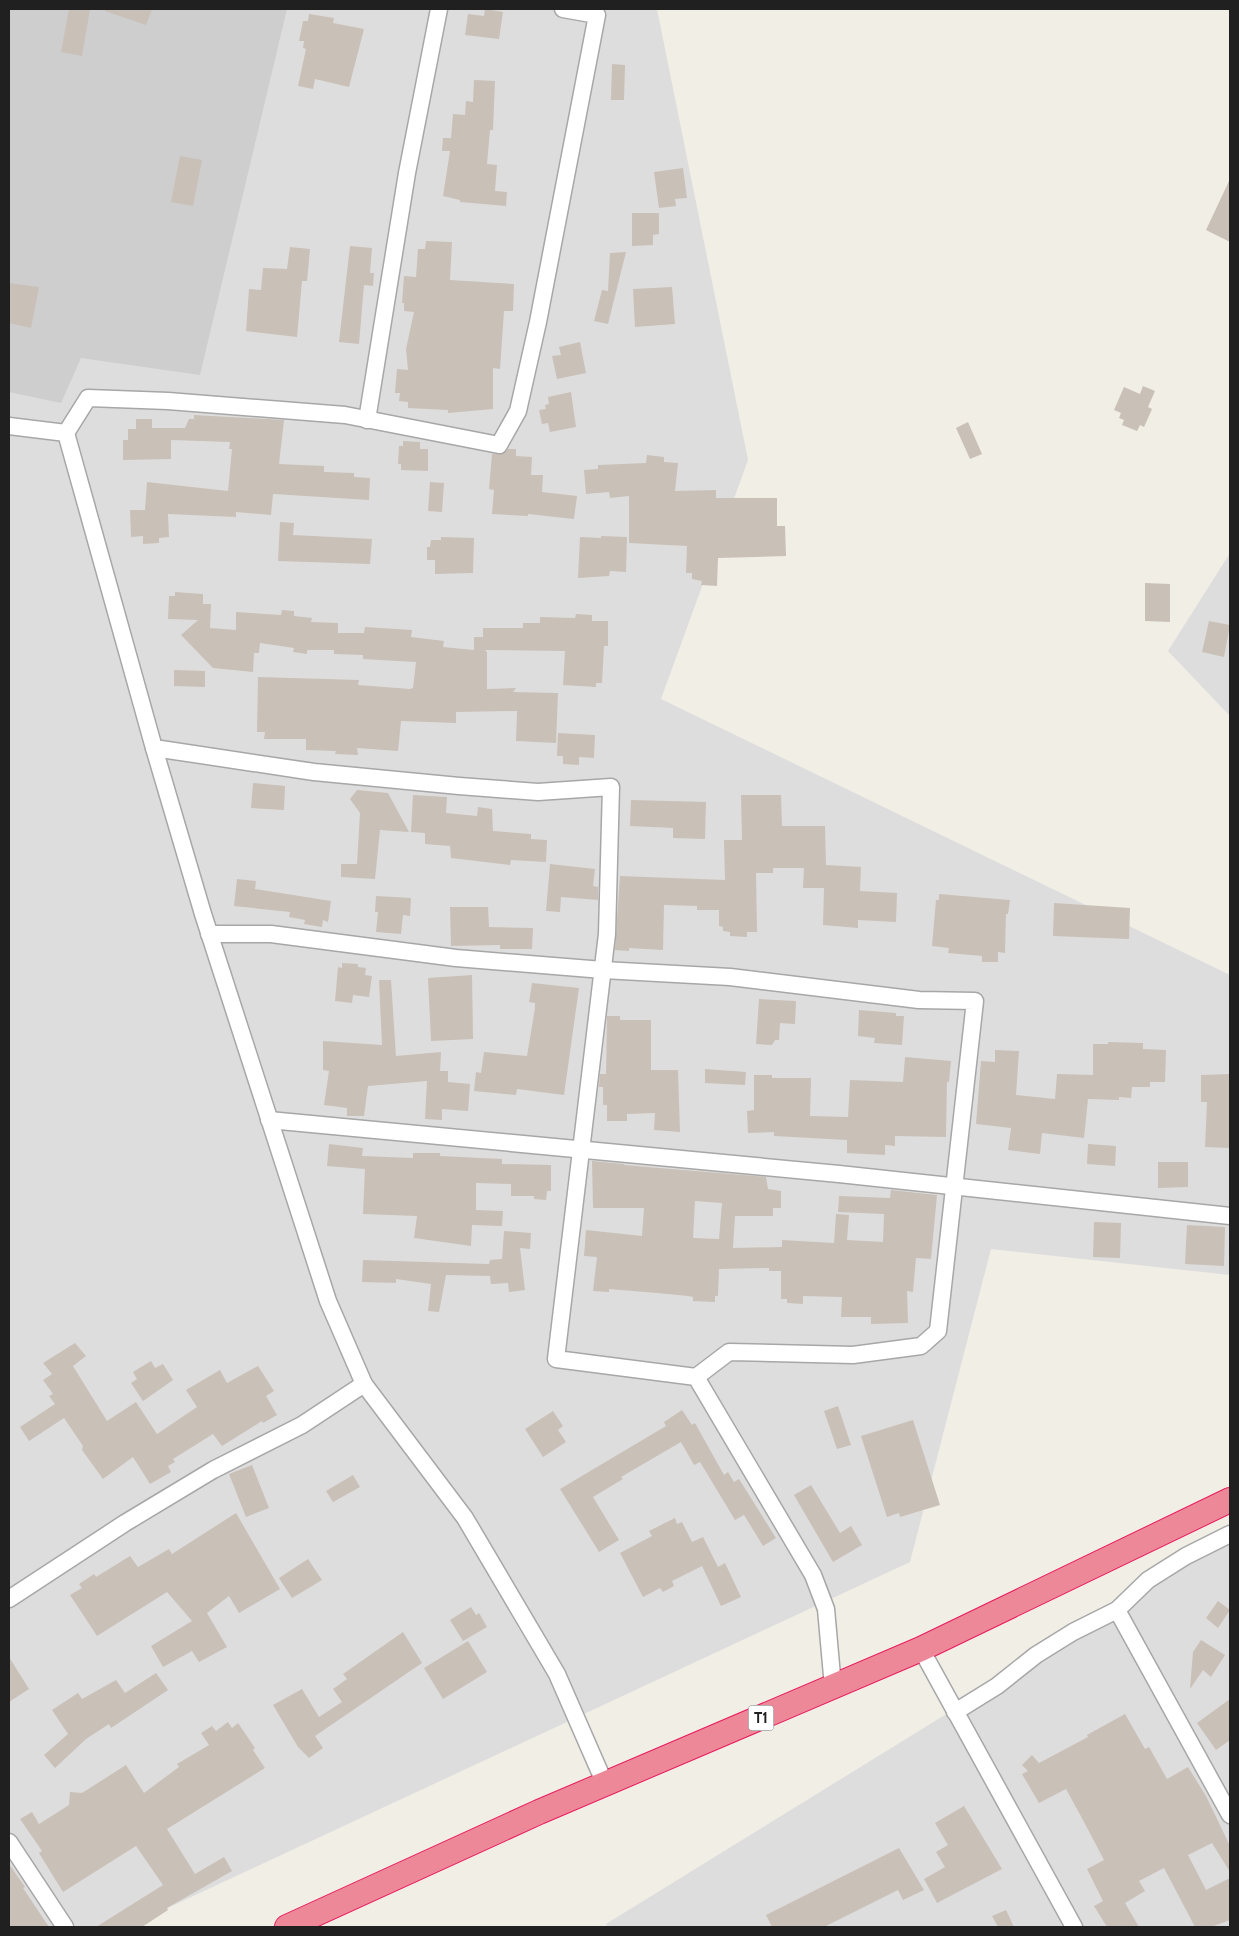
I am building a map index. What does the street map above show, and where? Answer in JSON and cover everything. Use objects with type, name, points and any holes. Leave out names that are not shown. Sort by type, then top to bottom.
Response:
[{"type":"highway","name":"T1","points":[[287,1927],[605,1784],[921,1649],[1230,1500]]},
{"type":"street","points":[[367,420],[407,173],[440,9]]},
{"type":"street","points":[[563,9],[597,15],[538,322],[518,411],[499,445],[346,415],[168,400],[88,398],[66,433],[154,748],[210,934],[328,1301],[364,1384],[465,1518],[557,1674],[605,1784]]},
{"type":"street","points":[[9,426],[66,433]]},
{"type":"street","points":[[154,748],[314,772],[459,786],[538,792],[610,787],[607,934],[603,970],[556,1359],[696,1377],[729,1352],[853,1355],[921,1346],[938,1331],[975,1001],[919,1000],[730,978],[603,970],[456,958],[271,934],[210,934]]},
{"type":"street","points":[[269,1120],[581,1151],[830,1173],[954,1188],[1230,1216]]},
{"type":"street","points":[[696,1377],[813,1575],[826,1609],[833,1687]]},
{"type":"street","points":[[9,1598],[125,1523],[213,1470],[302,1424],[364,1384]]},
{"type":"street","points":[[955,1712],[997,1686],[1036,1655],[1073,1632],[1117,1610],[1148,1580],[1186,1556],[1230,1534]]},
{"type":"street","points":[[1117,1610],[1230,1815]]},
{"type":"street","points":[[921,1649],[1074,1927]]},
{"type":"street","points":[[9,1842],[65,1927]]},
{"type":"shaded area","points":[[9,9],[657,9],[748,460],[661,699],[1230,975],[1230,1275],[991,1249],[910,1562],[127,1927],[9,1927]]},
{"type":"shaded area","points":[[9,9],[287,9],[200,375],[81,358],[61,403],[9,392]]},
{"type":"shaded area","points":[[1230,553],[1230,716],[1168,651]]},
{"type":"shaded area","points":[[1230,1539],[1230,1927],[607,1927],[606,1924]]},
{"type":"building","points":[[69,9],[90,9],[82,56],[61,52]]},
{"type":"building","points":[[105,9],[152,9],[146,25],[105,11]]},
{"type":"building","points":[[485,9],[503,12],[499,39],[465,35],[468,14],[484,16]]},
{"type":"building","points":[[309,14],[334,18],[333,23],[364,29],[349,87],[315,79],[313,89],[298,86],[306,49],[303,48],[304,41],[299,41],[303,21],[308,21]]},
{"type":"building","points":[[612,64],[625,65],[624,100],[611,100]]},
{"type":"building","points":[[474,80],[495,81],[493,130],[490,130],[487,164],[497,165],[495,191],[507,192],[506,206],[460,202],[460,200],[443,196],[450,151],[442,151],[443,138],[451,138],[453,114],[465,115],[466,101],[473,102]]},
{"type":"building","points":[[180,156],[202,160],[193,206],[171,202]]},
{"type":"building","points":[[683,168],[687,198],[675,199],[676,206],[659,208],[654,172]]},
{"type":"building","points":[[1230,179],[1230,242],[1206,230]]},
{"type":"building","points":[[632,213],[659,213],[659,234],[653,235],[653,245],[632,246]]},
{"type":"building","points":[[426,241],[452,242],[450,280],[514,284],[513,311],[504,311],[500,369],[493,368],[493,409],[448,413],[448,410],[408,408],[408,402],[399,401],[400,393],[395,393],[397,369],[408,370],[406,349],[414,312],[404,311],[404,303],[402,303],[404,276],[416,277],[418,249],[425,249]]},
{"type":"building","points":[[350,246],[372,248],[370,273],[374,273],[373,286],[364,285],[359,344],[339,342]]},
{"type":"building","points":[[290,247],[310,249],[307,281],[302,281],[297,337],[246,331],[249,289],[261,290],[263,268],[287,269]]},
{"type":"building","points":[[626,252],[608,324],[594,321],[602,290],[608,291],[610,253]]},
{"type":"building","points":[[9,283],[39,287],[31,328],[9,323]]},
{"type":"building","points":[[672,287],[675,324],[635,327],[633,289]]},
{"type":"building","points":[[580,342],[586,373],[557,379],[552,356],[561,355],[559,347]]},
{"type":"building","points":[[1143,386],[1155,391],[1148,407],[1152,409],[1144,427],[1140,425],[1137,431],[1122,425],[1124,420],[1119,418],[1121,413],[1114,410],[1124,387],[1140,394]]},
{"type":"building","points":[[571,392],[576,427],[550,432],[548,423],[542,424],[539,410],[546,409],[545,405],[549,404],[548,397]]},
{"type":"building","points":[[194,415],[284,420],[279,464],[324,466],[324,472],[354,473],[354,477],[370,478],[369,500],[273,494],[271,515],[236,512],[236,517],[168,514],[169,537],[159,538],[159,543],[143,544],[143,536],[131,537],[130,510],[145,510],[147,482],[228,491],[232,449],[229,449],[230,442],[171,440],[171,459],[123,460],[123,440],[128,440],[128,429],[136,429],[136,419],[152,419],[152,428],[185,428],[189,419],[194,419]]},
{"type":"building","points":[[968,422],[982,454],[970,459],[956,428]]},
{"type":"building","points":[[403,441],[420,442],[420,449],[428,449],[428,471],[401,470],[401,464],[398,464],[399,446],[403,446]]},
{"type":"building","points":[[508,449],[516,449],[516,456],[532,457],[531,475],[543,475],[542,492],[577,496],[574,519],[528,514],[528,516],[492,514],[494,490],[489,489],[492,454],[503,454]]},
{"type":"building","points":[[647,455],[664,457],[664,462],[678,463],[675,491],[716,490],[716,498],[777,498],[777,526],[785,526],[786,556],[718,558],[717,586],[701,585],[702,581],[692,579],[692,573],[686,573],[687,546],[629,543],[629,496],[610,498],[609,492],[586,494],[584,470],[598,469],[598,465],[646,463]]},
{"type":"building","points":[[430,482],[444,483],[442,512],[428,511]]},
{"type":"building","points":[[280,522],[294,523],[293,535],[372,539],[370,564],[278,561]]},
{"type":"building","points":[[601,536],[627,537],[626,572],[610,571],[609,576],[578,578],[580,537],[601,538]]},
{"type":"building","points":[[441,537],[474,538],[473,573],[435,574],[435,560],[427,560],[427,547],[430,547],[431,540],[441,540]]},
{"type":"building","points":[[1145,583],[1170,584],[1170,622],[1145,621]]},
{"type":"building","points":[[175,592],[203,594],[203,604],[211,604],[210,628],[236,630],[236,612],[281,615],[282,610],[294,611],[294,616],[312,618],[311,622],[338,623],[338,633],[364,633],[365,627],[412,630],[411,637],[444,641],[443,647],[474,650],[474,637],[483,637],[483,628],[523,628],[523,623],[540,623],[540,617],[575,618],[576,614],[592,615],[592,621],[608,621],[608,646],[604,646],[602,683],[596,683],[596,687],[563,685],[565,651],[485,650],[487,652],[487,689],[516,688],[513,692],[558,693],[556,743],[516,741],[517,711],[456,712],[456,723],[401,721],[398,751],[357,748],[358,755],[335,754],[336,751],[306,750],[306,739],[264,739],[265,732],[257,732],[258,677],[359,680],[358,685],[410,689],[413,688],[416,662],[363,659],[363,655],[334,654],[334,650],[307,650],[307,654],[293,652],[294,648],[260,643],[259,653],[254,653],[253,672],[213,668],[181,635],[198,620],[168,619],[169,596],[175,596]]},
{"type":"building","points":[[1209,621],[1230,625],[1224,657],[1202,652]]},
{"type":"building","points":[[174,670],[205,671],[205,687],[174,686]]},
{"type":"building","points":[[558,733],[595,735],[594,758],[579,757],[579,765],[563,764],[563,756],[557,756]]},
{"type":"building","points":[[253,783],[285,786],[284,810],[251,808]]},
{"type":"building","points":[[357,790],[388,793],[409,832],[380,830],[375,879],[341,877],[341,864],[357,864],[360,813],[350,799]]},
{"type":"building","points":[[413,795],[447,797],[446,813],[477,816],[478,807],[492,809],[493,831],[531,834],[531,839],[547,840],[546,862],[511,860],[510,865],[451,858],[450,846],[425,844],[425,833],[411,832]]},
{"type":"building","points":[[741,795],[781,795],[782,826],[825,826],[826,865],[861,867],[860,891],[897,893],[896,922],[858,920],[858,928],[823,925],[824,888],[803,888],[804,868],[773,868],[773,873],[756,873],[757,932],[747,932],[747,937],[730,936],[730,932],[723,931],[723,927],[719,926],[719,910],[697,910],[697,906],[664,905],[663,950],[629,948],[629,951],[615,950],[620,876],[725,880],[724,840],[742,840]]},
{"type":"building","points":[[631,800],[706,802],[705,839],[673,838],[673,828],[630,826]]},
{"type":"building","points":[[550,864],[595,869],[593,886],[598,887],[598,900],[561,897],[560,912],[546,911]]},
{"type":"building","points":[[237,879],[256,881],[255,889],[331,901],[328,922],[323,920],[322,927],[304,924],[305,920],[289,917],[290,912],[234,906]]},
{"type":"building","points":[[939,894],[1010,900],[1008,914],[1006,914],[1005,953],[998,952],[998,962],[982,962],[982,956],[948,953],[949,948],[932,946],[936,900],[939,900]]},
{"type":"building","points":[[376,896],[411,898],[410,916],[403,915],[401,934],[376,932],[378,912],[375,912]]},
{"type":"building","points":[[1054,903],[1130,908],[1129,939],[1053,936]]},
{"type":"building","points":[[450,907],[488,907],[489,927],[533,928],[532,949],[500,949],[500,945],[451,946]]},
{"type":"building","points":[[342,963],[358,964],[358,967],[366,968],[365,975],[372,976],[369,997],[353,995],[352,1003],[335,1001],[338,967],[342,968]]},
{"type":"building","points":[[472,975],[473,1039],[431,1041],[428,978]]},
{"type":"building","points":[[379,980],[391,980],[396,1056],[441,1052],[440,1071],[448,1071],[448,1082],[470,1084],[468,1111],[442,1109],[442,1120],[425,1119],[427,1081],[368,1086],[364,1116],[347,1116],[347,1108],[324,1105],[329,1071],[323,1070],[323,1041],[382,1045]]},
{"type":"building","points":[[532,983],[579,988],[564,1095],[517,1089],[516,1095],[474,1091],[476,1072],[481,1073],[484,1052],[527,1056],[535,1008],[535,1003],[529,1002]]},
{"type":"building","points":[[759,999],[796,1001],[795,1024],[780,1023],[779,1040],[775,1040],[772,1045],[756,1044]]},
{"type":"building","points":[[859,1010],[896,1013],[896,1016],[904,1016],[902,1045],[874,1043],[875,1038],[858,1036]]},
{"type":"building","points":[[607,1016],[620,1016],[620,1020],[651,1020],[651,1070],[678,1070],[680,1132],[654,1130],[655,1113],[627,1114],[627,1121],[607,1121],[607,1105],[603,1105],[603,1087],[599,1087],[600,1074],[606,1074]]},
{"type":"building","points":[[1108,1042],[1143,1043],[1143,1049],[1166,1050],[1165,1082],[1150,1082],[1150,1087],[1132,1087],[1131,1098],[1119,1097],[1119,1100],[1088,1099],[1084,1138],[1042,1133],[1040,1154],[1008,1150],[1011,1128],[976,1124],[981,1061],[995,1062],[995,1050],[1019,1051],[1016,1095],[1055,1099],[1057,1074],[1093,1075],[1093,1044],[1108,1044]]},
{"type":"building","points":[[905,1057],[951,1061],[949,1082],[947,1082],[946,1137],[895,1136],[895,1146],[885,1145],[885,1155],[847,1153],[847,1140],[774,1136],[774,1132],[748,1133],[747,1111],[754,1110],[754,1075],[772,1075],[772,1078],[811,1078],[810,1116],[848,1117],[850,1080],[903,1082]]},
{"type":"building","points":[[705,1069],[746,1072],[745,1085],[705,1083]]},
{"type":"building","points":[[1230,1074],[1230,1148],[1205,1147],[1207,1102],[1201,1102],[1201,1075]]},
{"type":"building","points":[[329,1144],[363,1148],[362,1156],[413,1158],[413,1153],[440,1153],[440,1156],[502,1159],[502,1164],[551,1165],[551,1191],[547,1191],[546,1200],[534,1199],[534,1196],[511,1196],[511,1184],[476,1183],[476,1210],[503,1211],[502,1226],[472,1225],[471,1246],[414,1238],[417,1216],[363,1214],[365,1169],[327,1166]]},
{"type":"building","points":[[1088,1144],[1116,1146],[1115,1166],[1087,1164]]},
{"type":"building","points":[[592,1161],[766,1177],[768,1189],[781,1191],[781,1208],[773,1208],[773,1216],[735,1216],[733,1248],[782,1247],[782,1240],[834,1243],[836,1214],[849,1215],[847,1240],[883,1242],[884,1214],[838,1212],[839,1196],[890,1198],[891,1190],[937,1195],[931,1259],[916,1258],[913,1292],[907,1291],[908,1323],[871,1324],[871,1317],[841,1317],[842,1297],[803,1296],[803,1304],[787,1303],[787,1299],[781,1299],[781,1271],[769,1271],[769,1268],[719,1269],[718,1296],[715,1296],[715,1302],[693,1301],[693,1297],[657,1293],[609,1289],[609,1292],[593,1291],[597,1257],[584,1256],[586,1230],[642,1236],[644,1208],[593,1208]],"holes":[[[695,1201],[722,1203],[719,1239],[693,1238]]]},
{"type":"building","points":[[1158,1162],[1188,1162],[1188,1187],[1158,1188]]},
{"type":"building","points":[[1094,1222],[1121,1223],[1120,1258],[1093,1257]]},
{"type":"building","points":[[1187,1225],[1225,1227],[1224,1266],[1185,1264]]},
{"type":"building","points":[[504,1231],[531,1233],[530,1249],[520,1248],[525,1290],[509,1292],[508,1283],[491,1284],[490,1276],[446,1275],[439,1312],[428,1311],[431,1284],[396,1279],[396,1283],[362,1282],[363,1260],[489,1264],[490,1260],[502,1259]]},
{"type":"building","points":[[75,1343],[86,1356],[73,1366],[107,1421],[136,1402],[157,1434],[197,1407],[186,1390],[220,1370],[227,1383],[258,1366],[274,1391],[266,1396],[277,1415],[263,1423],[262,1421],[222,1446],[213,1434],[173,1459],[175,1462],[168,1466],[171,1472],[150,1484],[133,1457],[103,1479],[82,1450],[83,1446],[64,1418],[29,1441],[20,1427],[55,1404],[49,1396],[53,1394],[43,1380],[52,1374],[43,1363]]},
{"type":"building","points":[[151,1361],[155,1368],[163,1364],[173,1380],[143,1401],[131,1383],[137,1379],[133,1372]]},
{"type":"building","points":[[838,1406],[851,1445],[837,1449],[824,1411]]},
{"type":"building","points":[[682,1410],[692,1425],[695,1423],[724,1475],[728,1472],[734,1482],[739,1479],[776,1538],[763,1546],[744,1515],[735,1520],[700,1462],[694,1465],[681,1442],[621,1477],[623,1479],[593,1497],[619,1540],[599,1552],[560,1489],[666,1426],[664,1422]]},
{"type":"building","points":[[553,1411],[563,1426],[558,1430],[566,1442],[543,1457],[525,1429]]},
{"type":"building","points":[[913,1420],[940,1505],[900,1517],[899,1513],[887,1517],[861,1436]]},
{"type":"building","points":[[252,1465],[269,1508],[246,1517],[229,1474]]},
{"type":"building","points":[[353,1475],[360,1487],[333,1502],[326,1491]]},
{"type":"building","points":[[811,1485],[840,1533],[851,1526],[862,1545],[833,1562],[794,1495]]},
{"type":"building","points":[[236,1513],[280,1589],[239,1613],[229,1596],[207,1613],[227,1647],[199,1662],[192,1651],[163,1667],[151,1646],[192,1621],[167,1592],[97,1636],[70,1595],[82,1588],[79,1584],[94,1574],[96,1577],[130,1556],[138,1567],[169,1549],[172,1554]]},
{"type":"building","points":[[675,1518],[677,1524],[682,1522],[692,1542],[703,1537],[718,1567],[725,1563],[741,1597],[721,1606],[702,1566],[672,1581],[674,1586],[663,1592],[660,1588],[643,1597],[620,1553],[652,1536],[649,1531]]},
{"type":"building","points":[[308,1559],[322,1580],[292,1598],[279,1578]]},
{"type":"building","points":[[1218,1601],[1230,1610],[1218,1628],[1206,1618]]},
{"type":"building","points":[[471,1607],[476,1615],[479,1613],[487,1627],[463,1641],[450,1620]]},
{"type":"building","points":[[403,1632],[422,1663],[315,1736],[323,1748],[309,1758],[298,1747],[273,1705],[302,1689],[319,1717],[342,1702],[333,1689],[347,1679],[343,1674]]},
{"type":"building","points":[[1201,1640],[1225,1655],[1211,1677],[1203,1670],[1190,1689],[1193,1652]]},
{"type":"building","points":[[468,1641],[487,1672],[443,1699],[424,1668]]},
{"type":"building","points":[[9,1657],[29,1689],[9,1702]]},
{"type":"building","points":[[156,1673],[168,1690],[111,1728],[109,1724],[86,1739],[55,1768],[44,1755],[68,1734],[52,1710],[78,1693],[82,1699],[116,1680],[125,1693]]},
{"type":"building","points":[[1230,1699],[1230,1740],[1216,1750],[1197,1723]]},
{"type":"building","points":[[1125,1714],[1145,1749],[1149,1747],[1167,1779],[1188,1767],[1206,1796],[1230,1846],[1230,1872],[1212,1843],[1188,1855],[1206,1890],[1230,1878],[1230,1920],[1211,1927],[1195,1927],[1164,1868],[1139,1881],[1145,1891],[1125,1903],[1139,1927],[1107,1927],[1094,1906],[1103,1901],[1087,1869],[1104,1860],[1066,1789],[1039,1803],[1022,1774],[1028,1771],[1022,1765],[1032,1755],[1039,1763],[1088,1737],[1087,1735]]},
{"type":"building","points":[[228,1722],[232,1728],[238,1723],[255,1748],[253,1750],[265,1768],[167,1829],[195,1874],[224,1857],[232,1871],[167,1908],[168,1910],[142,1927],[96,1927],[163,1885],[136,1846],[63,1892],[39,1853],[42,1851],[20,1819],[32,1812],[39,1824],[69,1805],[70,1792],[82,1793],[126,1765],[144,1793],[179,1767],[177,1764],[209,1745],[201,1733],[212,1726],[216,1731]]},
{"type":"building","points":[[964,1806],[1002,1869],[937,1903],[924,1879],[945,1867],[936,1852],[948,1845],[935,1823]]},
{"type":"building","points":[[899,1848],[924,1890],[903,1900],[898,1890],[824,1927],[772,1927],[766,1915]]},
{"type":"building","points":[[9,1864],[25,1887],[23,1888],[49,1927],[9,1927]]},
{"type":"building","points":[[1006,1910],[1014,1927],[998,1927],[992,1916]]}]
